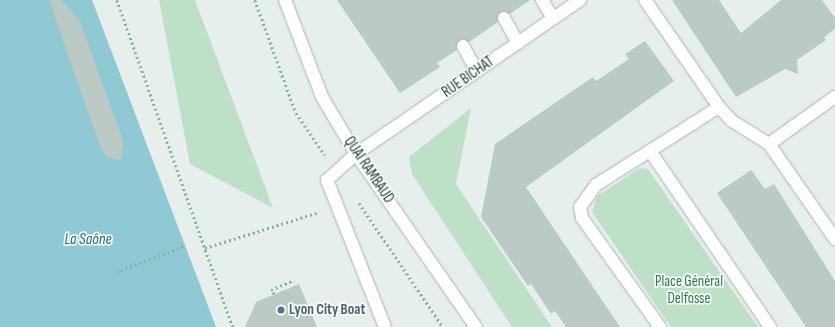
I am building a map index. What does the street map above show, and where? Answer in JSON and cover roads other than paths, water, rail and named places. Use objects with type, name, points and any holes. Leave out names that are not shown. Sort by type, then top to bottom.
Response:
[{"type":"street","name":"QUAI RAMBAUD","points":[[285,0],[322,97],[356,154],[476,327]]},
{"type":"street","points":[[542,0],[553,18]]},
{"type":"street","name":"RUE BICHAT","points":[[385,327],[335,207],[327,180],[356,154],[580,0]]},
{"type":"street","points":[[645,0],[718,107],[732,121],[769,144],[835,238]]},
{"type":"street","points":[[504,18],[518,43]]},
{"type":"street","points":[[463,46],[477,71]]},
{"type":"street","points":[[769,144],[835,97]]},
{"type":"street","points":[[660,327],[582,218],[580,207],[596,185],[718,107]]},
{"type":"street","points":[[650,151],[770,327]]},
{"type":"water","name":"La Saône","points":[[0,0],[92,0],[216,327],[0,327]]},
{"type":"place","name":"Lyon City Boat","points":[[281,310]]},
{"type":"park label","name":"Place Général Delfosse","points":[[689,290]]}]
